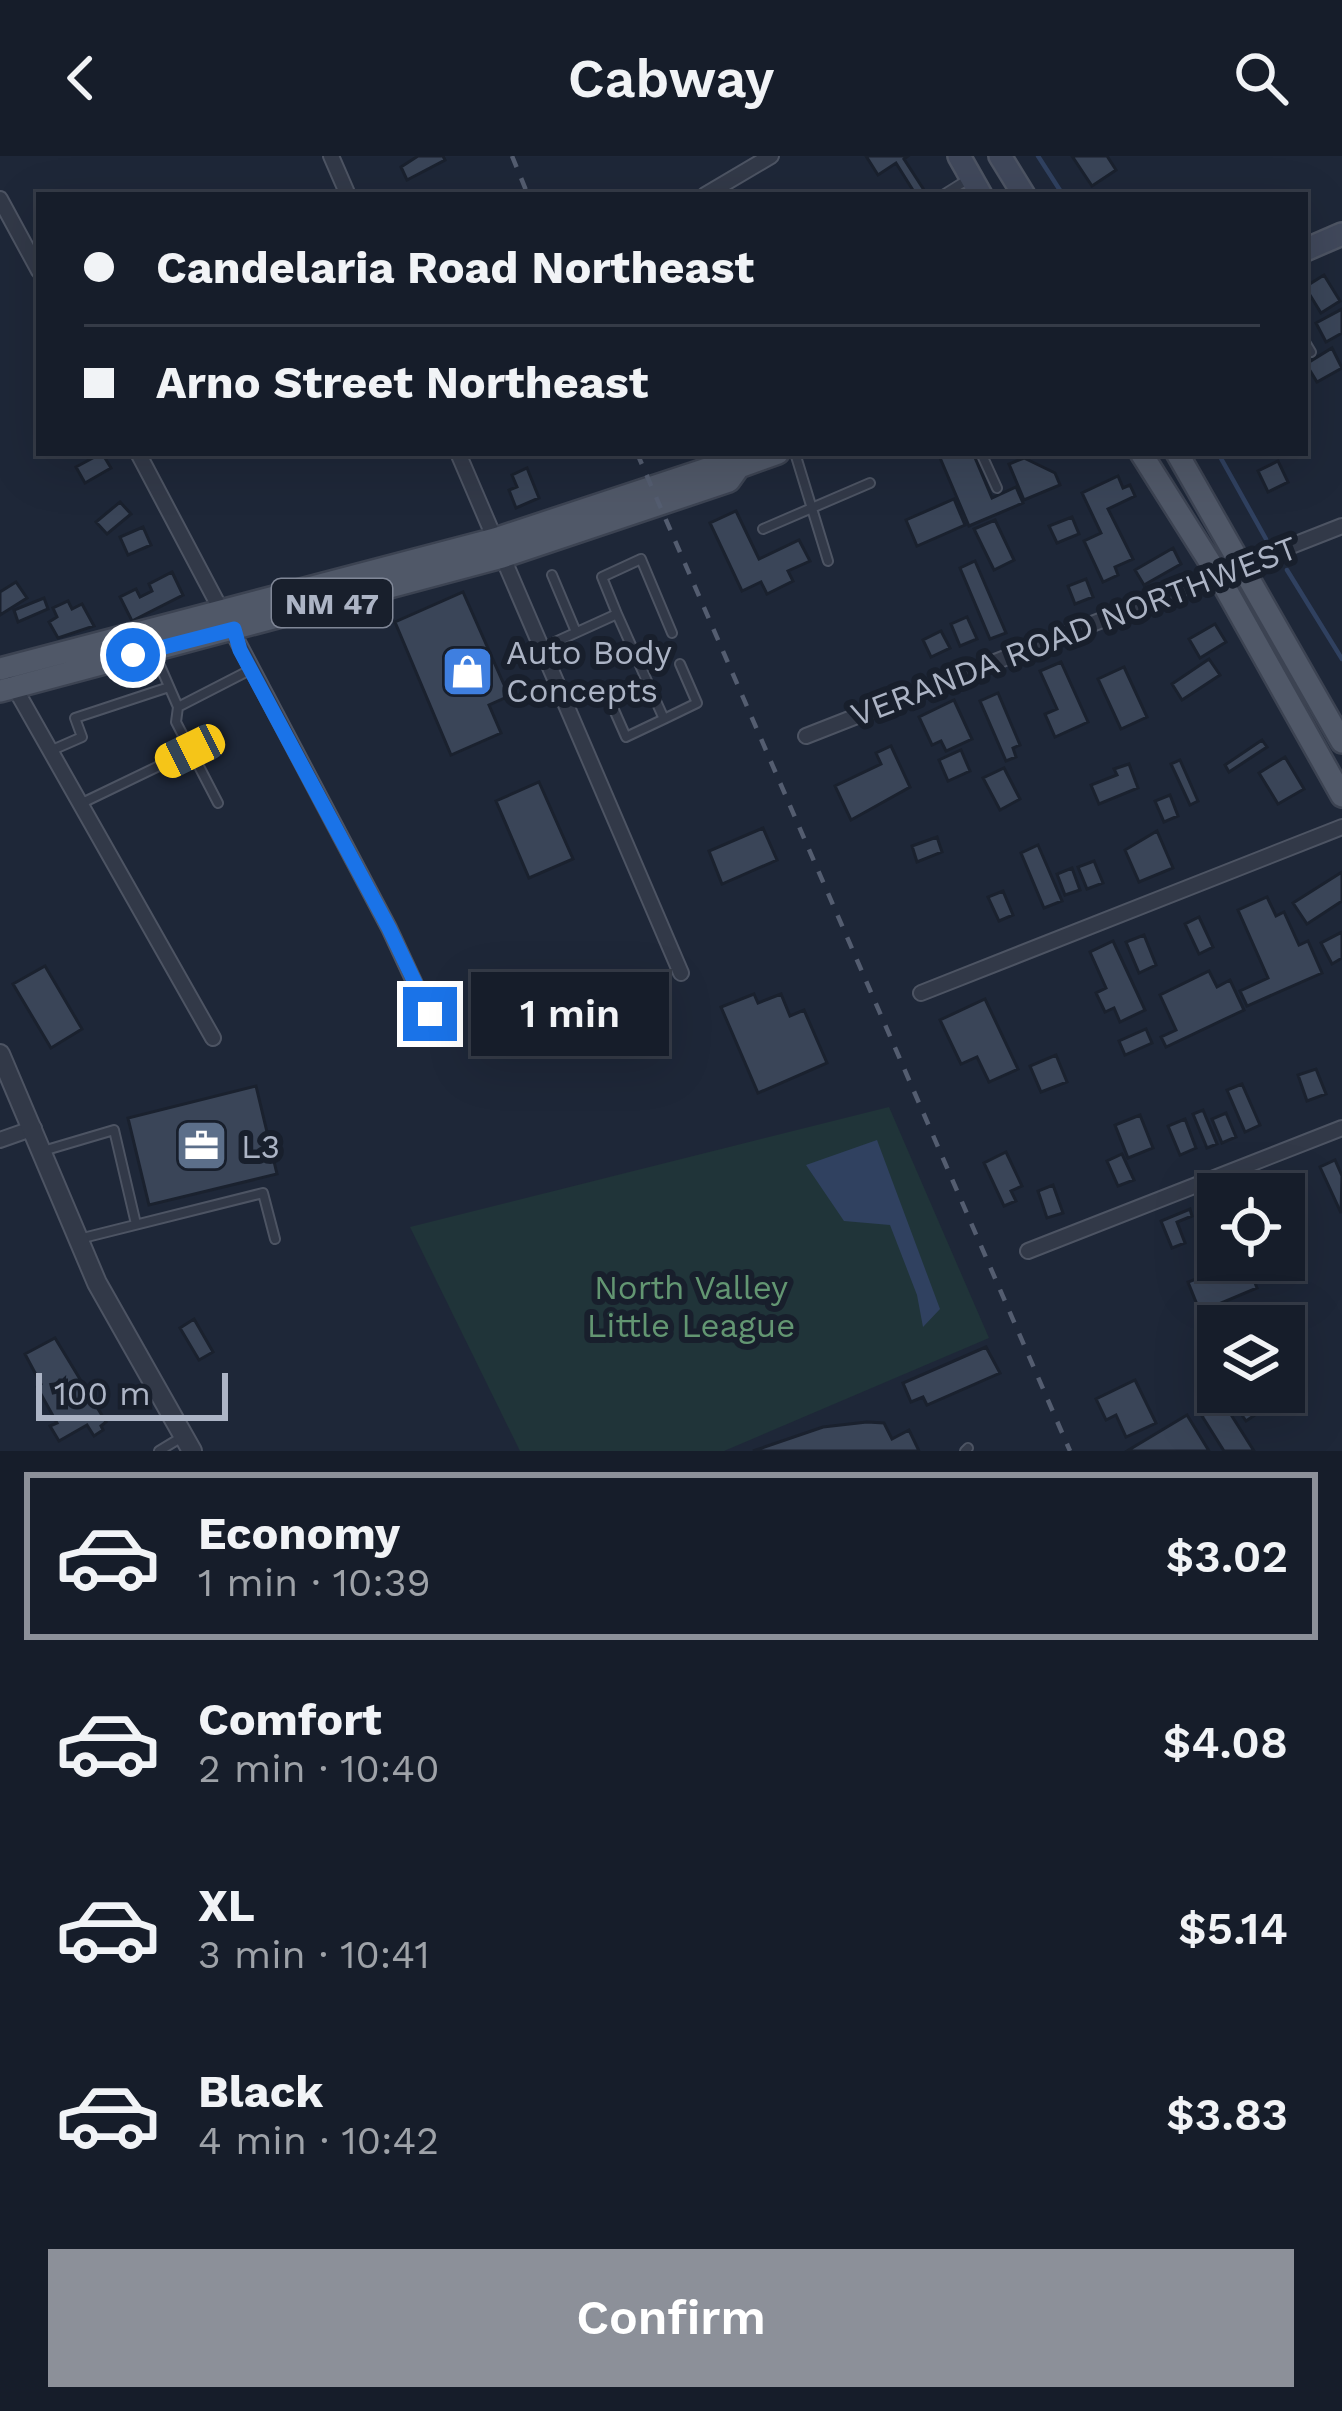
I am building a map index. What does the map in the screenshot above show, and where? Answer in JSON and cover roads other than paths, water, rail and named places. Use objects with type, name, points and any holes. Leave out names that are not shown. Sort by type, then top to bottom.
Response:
[{"type":"main road","points":[[958,156],[976,186]]},
{"type":"main road","points":[[1000,156],[1022,192]]},
{"type":"main road","points":[[1308,249],[1342,234]]},
{"type":"main road","name":"NM 47","points":[[3,675],[498,548],[657,498],[729,482],[739,467],[770,456]]},
{"type":"main road","points":[[1143,456],[1217,575],[1342,796]]},
{"type":"main road","points":[[1179,456],[1342,742]]},
{"type":"main road","name":"NM 47","points":[[3,675],[153,650],[228,620]]},
{"type":"street","points":[[331,156],[347,192]]},
{"type":"street","points":[[710,192],[771,156]]},
{"type":"street","points":[[0,199],[36,266]]},
{"type":"street","points":[[140,456],[430,1014]]},
{"type":"street","points":[[459,456],[681,974]]},
{"type":"street","name":"VERANDA ROAD NORTHWEST","points":[[806,736],[1342,526]]},
{"type":"street","points":[[3,675],[213,1038]]},
{"type":"street","points":[[921,993],[1342,827]]},
{"type":"street","points":[[0,1054],[117,1323],[188,1444]]},
{"type":"street","points":[[0,1140],[34,1128]]},
{"type":"street","points":[[1028,1251],[1342,1128]]},
{"type":"lane","points":[[1308,347],[1311,352]]},
{"type":"lane","points":[[781,456],[812,508],[828,561]]},
{"type":"lane","points":[[982,456],[997,488]]},
{"type":"lane","points":[[763,529],[870,483]]},
{"type":"lane","points":[[664,719],[602,577],[641,559],[672,633]]},
{"type":"lane","points":[[552,575],[576,632]]},
{"type":"lane","points":[[541,648],[617,614]]},
{"type":"lane","points":[[153,650],[178,706],[176,722],[218,803]]},
{"type":"lane","points":[[607,694],[626,737],[697,703],[680,664]]},
{"type":"lane","points":[[178,706],[251,669]]},
{"type":"lane","points":[[50,751],[82,737],[75,718],[169,687]]},
{"type":"lane","points":[[80,804],[190,751]]},
{"type":"lane","points":[[43,1150],[114,1130],[136,1225]]},
{"type":"lane","points":[[79,1239],[263,1193],[275,1240]]},
{"type":"lane","points":[[159,1451],[188,1444]]},
{"type":"water","points":[[877,1140],[940,1309],[923,1327],[917,1295],[890,1225],[844,1221],[806,1165]]},
{"type":"waterway","points":[[1038,156],[1061,192]]},
{"type":"waterway","points":[[1220,456],[1266,539]]},
{"type":"waterway","points":[[1287,570],[1342,659]]},
{"type":"railway","points":[[512,156],[527,192]]},
{"type":"railway","points":[[638,456],[1070,1451]]},
{"type":"place","name":"Auto Body Concepts","points":[[467,671]]},
{"type":"place","name":"L3","points":[[202,1146]]},
{"type":"park label","name":"North Valley Little League","points":[[691,1306]]}]
